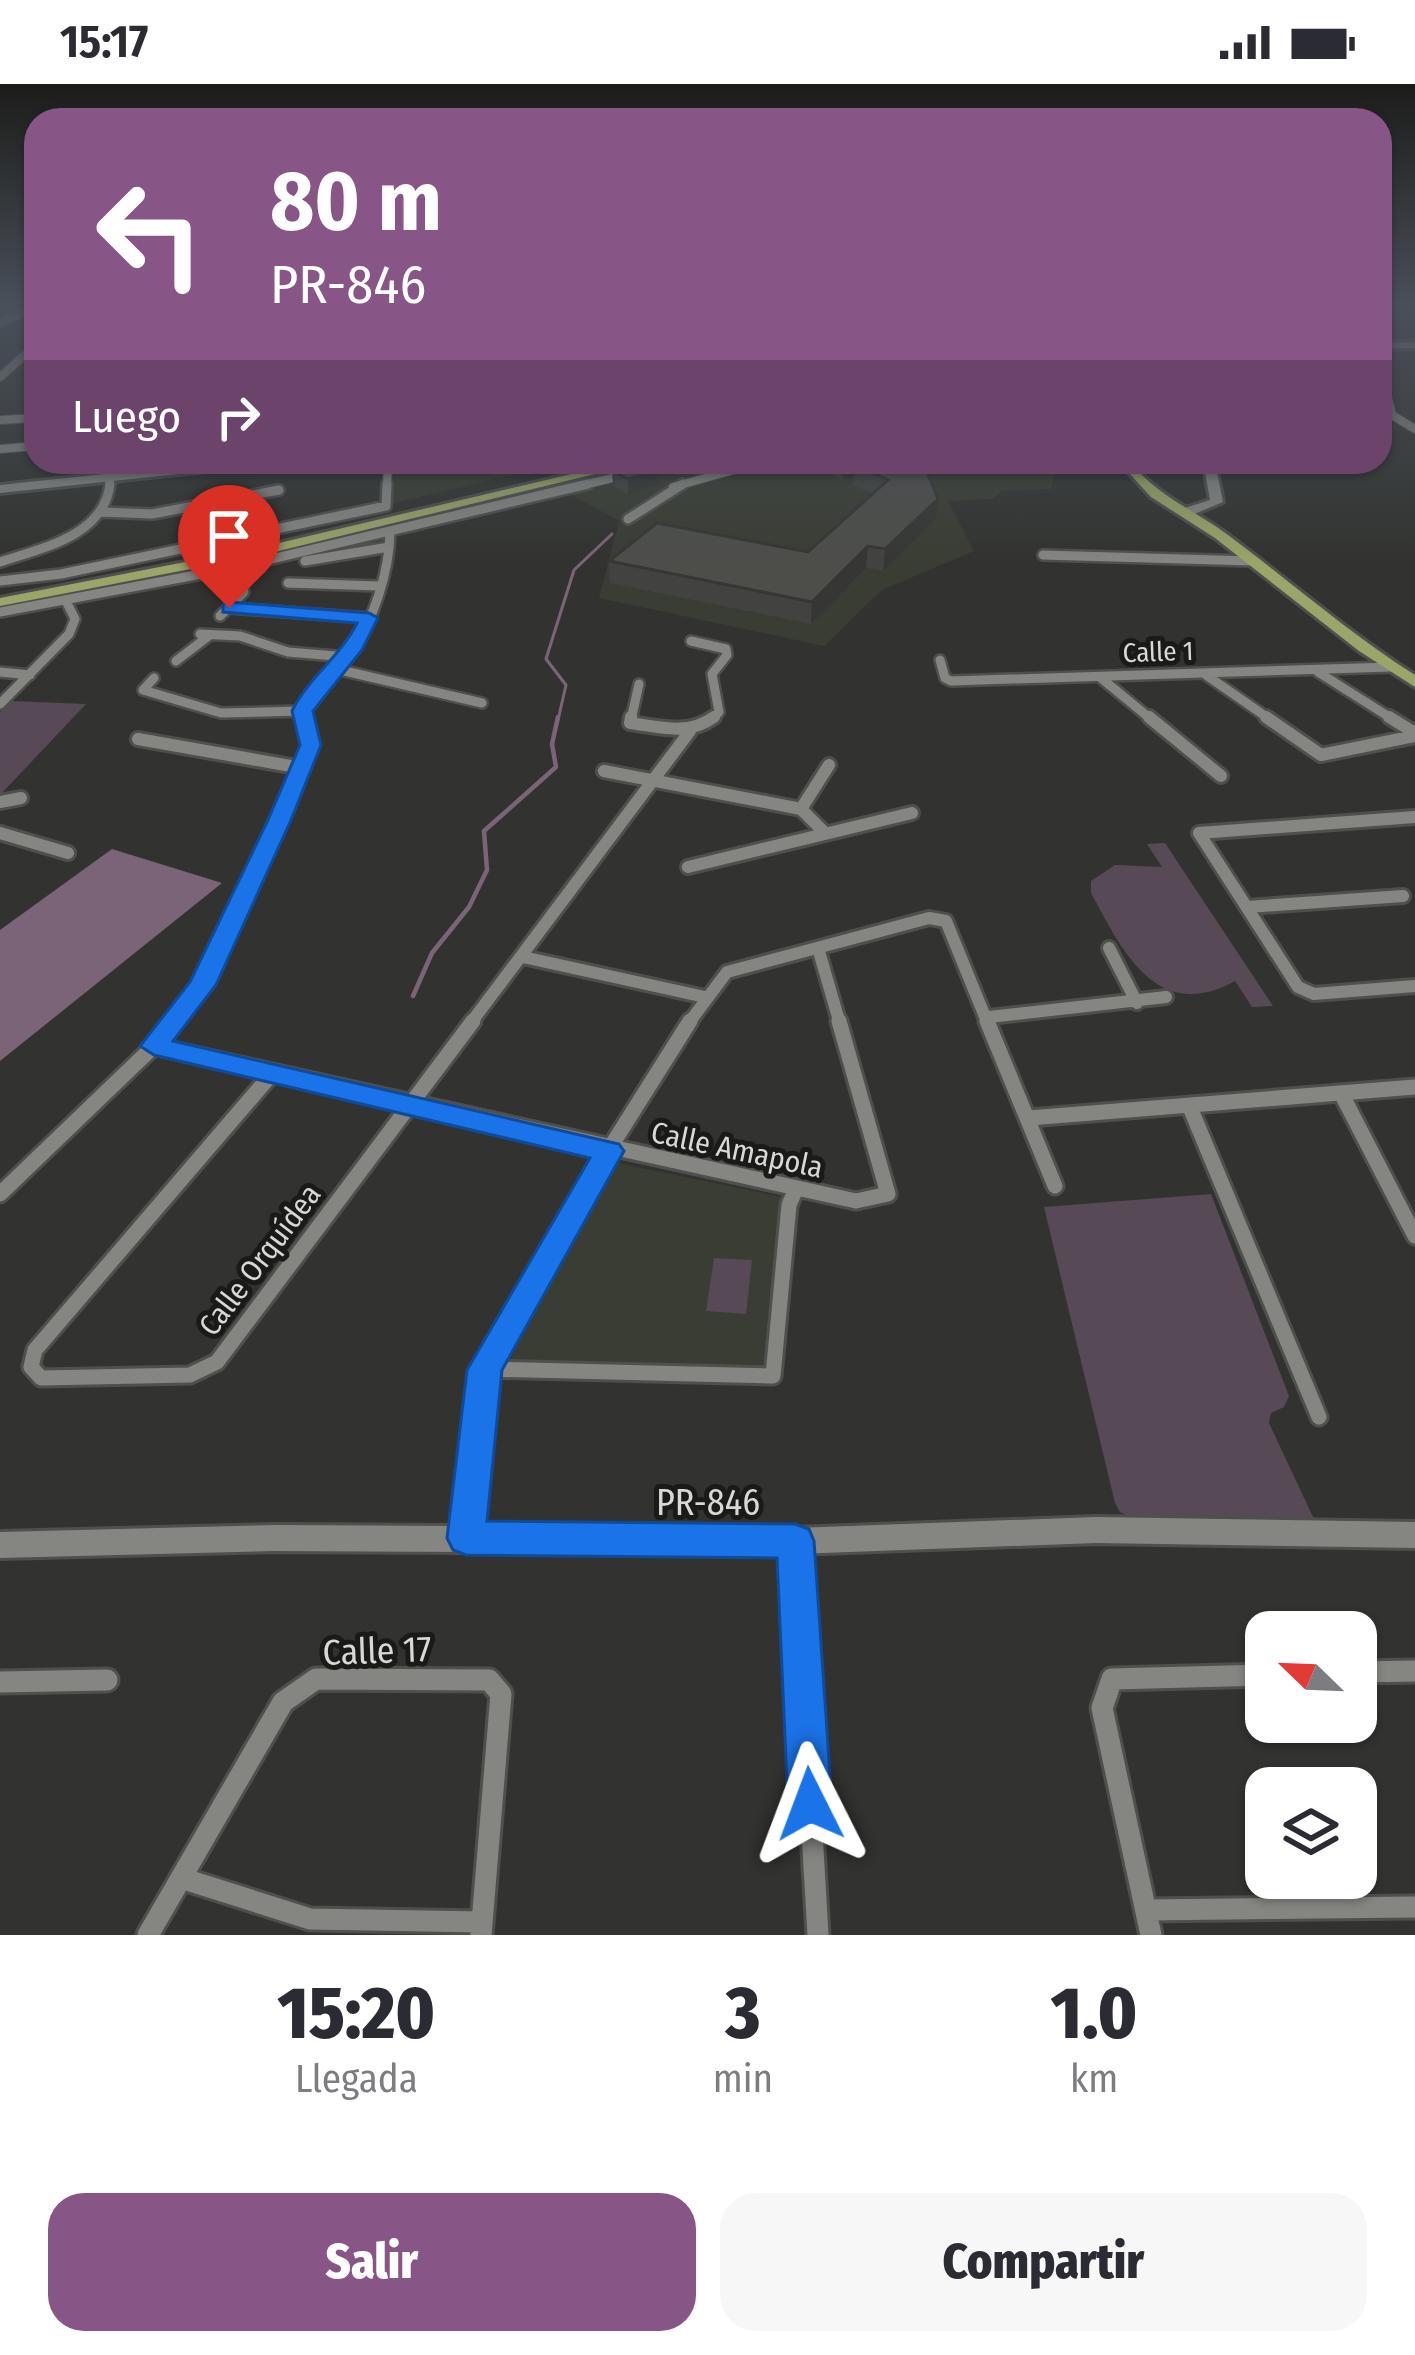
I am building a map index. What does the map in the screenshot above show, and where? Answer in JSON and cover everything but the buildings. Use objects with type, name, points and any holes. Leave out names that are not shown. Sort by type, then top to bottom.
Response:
[{"type":"main road","points":[[0,597],[553,474]]},
{"type":"main road","points":[[0,597],[306,542],[588,474]]},
{"type":"main road","points":[[1133,474],[1216,532],[1349,641],[1415,682]]},
{"type":"street","points":[[0,562],[63,538],[101,512],[109,497],[110,474]]},
{"type":"street","points":[[0,489],[145,474]]},
{"type":"street","points":[[0,581],[82,570],[386,506],[387,474]]},
{"type":"street","points":[[0,612],[390,532],[628,474]]},
{"type":"street","points":[[670,474],[684,482]]},
{"type":"street","points":[[628,519],[684,482],[716,474]]},
{"type":"street","points":[[1211,474],[1216,532]]},
{"type":"street","points":[[101,512],[152,514],[278,490]]},
{"type":"street","points":[[1187,512],[1217,502]]},
{"type":"street","points":[[302,711],[347,656],[369,618],[390,532]]},
{"type":"street","points":[[278,567],[389,547]]},
{"type":"street","points":[[1043,555],[1252,560]]},
{"type":"street","points":[[288,583],[378,586]]},
{"type":"street","points":[[244,592],[225,612],[369,618]]},
{"type":"street","points":[[0,704],[68,634],[76,619],[67,601]]},
{"type":"street","points":[[176,661],[205,634],[261,640],[288,652],[347,656]]},
{"type":"street","name":"Calle Orquídea","points":[[270,1076],[35,1350],[31,1367],[41,1378],[190,1375],[217,1362],[690,731],[707,727],[719,712],[712,674],[727,655],[726,649],[691,640]]},
{"type":"street","name":"Calle 1","points":[[940,660],[945,678],[951,681],[1391,667]]},
{"type":"street","points":[[336,668],[482,703]]},
{"type":"street","points":[[0,672],[30,675]]},
{"type":"street","points":[[1318,672],[1415,735]]},
{"type":"street","points":[[1205,675],[1322,755],[1415,735]]},
{"type":"street","points":[[154,677],[143,690],[221,713],[302,711]]},
{"type":"street","points":[[1100,678],[1221,776]]},
{"type":"street","points":[[639,683],[630,723],[690,731]]},
{"type":"street","points":[[0,1194],[154,1046],[202,985],[302,768],[310,745],[302,711]]},
{"type":"street","points":[[138,739],[302,768]]},
{"type":"street","points":[[801,809],[829,765]]},
{"type":"street","points":[[604,771],[801,809],[825,833]]},
{"type":"street","points":[[0,802],[21,798]]},
{"type":"street","points":[[688,867],[912,813]]},
{"type":"street","points":[[1415,817],[1199,833],[1298,987],[1314,994],[1415,986]]},
{"type":"street","points":[[0,833],[68,853]]},
{"type":"street","points":[[1247,907],[1402,896]]},
{"type":"street","points":[[466,1538],[484,1370],[608,1151],[705,997],[727,972],[929,918],[946,921],[1055,1186]]},
{"type":"street","name":"Calle Amapola","points":[[154,1046],[608,1151],[856,1201],[888,1194],[818,948]]},
{"type":"street","points":[[1109,948],[1137,1003]]},
{"type":"street","points":[[523,957],[705,997]]},
{"type":"street","points":[[989,1017],[1166,997]]},
{"type":"street","points":[[1029,1118],[1415,1088]]},
{"type":"street","points":[[1341,1093],[1415,1236]]},
{"type":"street","points":[[1189,1105],[1319,1417]]},
{"type":"street","points":[[484,1370],[773,1376],[789,1205],[795,1191]]},
{"type":"street","name":"PR-846","points":[[0,1544],[466,1538],[795,1541],[1096,1530],[1415,1535]]},
{"type":"street","points":[[795,1541],[818,1935]]},
{"type":"street","points":[[1377,1672],[1415,1671]]},
{"type":"street","points":[[1151,1935],[1102,1708],[1112,1679],[1245,1676]]},
{"type":"street","name":"Calle 17","points":[[148,1935],[283,1702],[316,1679],[489,1680],[500,1694],[482,1929]]},
{"type":"street","points":[[0,1682],[107,1680]]},
{"type":"street","points":[[181,1878],[310,1919],[482,1929]]},
{"type":"street","points":[[1146,1910],[1415,1907]]},
{"type":"shaded area","points":[[391,474],[515,474],[390,504]]},
{"type":"shaded area","points":[[631,474],[1054,474],[1051,489],[1002,491],[992,499],[948,501],[974,551],[882,590],[824,646],[599,598],[619,521],[566,492]]},
{"type":"shaded area","points":[[12,701],[86,704],[0,795],[0,712]]},
{"type":"shaded area","points":[[1165,843],[1273,1006],[1252,1007],[1235,981],[1207,992],[1183,994],[1163,987],[1129,957],[1115,936],[1091,893],[1091,881],[1115,865],[1162,867],[1147,844]]},
{"type":"shaded area","points":[[112,849],[222,883],[0,1061],[0,930]]},
{"type":"shaded area","points":[[612,1162],[782,1197],[768,1369],[510,1360]]},
{"type":"shaded area","points":[[1211,1194],[1289,1396],[1284,1407],[1271,1413],[1269,1423],[1314,1519],[1134,1519],[1120,1512],[1115,1503],[1044,1207]]},
{"type":"shaded area","points":[[714,1258],[752,1260],[746,1314],[706,1311]]},
{"type":"waterway","points":[[558,720],[566,685],[546,659],[574,570],[612,534]]},
{"type":"waterway","points":[[413,996],[432,953],[469,907],[487,870],[484,831],[556,767],[552,744],[558,717]]},
{"type":"route","points":[[229,608],[369,618],[355,646],[308,699],[302,711],[310,745],[279,820],[202,985],[154,1046],[608,1151],[484,1370],[466,1538],[795,1541],[810,1804]]}]
